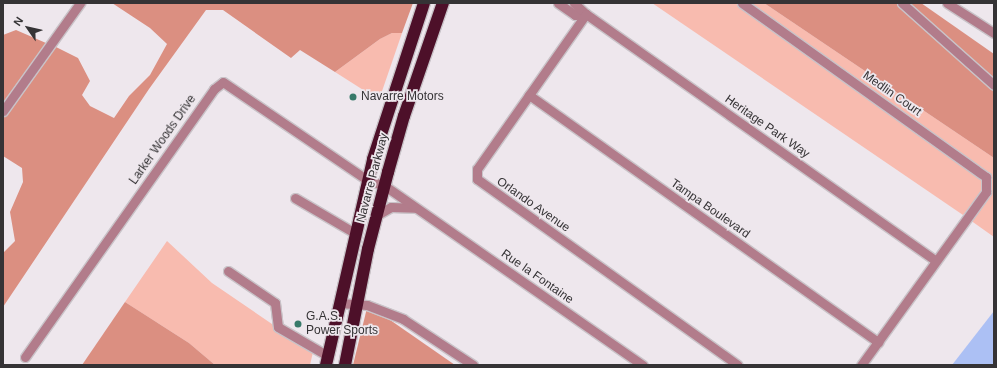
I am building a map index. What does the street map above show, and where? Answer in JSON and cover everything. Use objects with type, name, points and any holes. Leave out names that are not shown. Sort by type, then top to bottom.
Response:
[{"type":"highway","name":"Navarre Parkway","points":[[327,361],[367,180],[403,61],[424,3]]},
{"type":"highway","name":"Navarre Parkway","points":[[345,365],[356,305],[377,214],[404,116],[444,3]]},
{"type":"street","points":[[3,111],[80,3]]},
{"type":"street","name":"Heritage Park Way","points":[[558,3],[575,15],[586,14]]},
{"type":"street","name":"Heritage Park Way","points":[[574,3],[586,14],[935,260]]},
{"type":"street","name":"Medlin Court","points":[[742,3],[983,173],[988,182],[986,192],[935,260]]},
{"type":"street","points":[[902,3],[994,85]]},
{"type":"street","points":[[946,3],[994,32]]},
{"type":"street","name":"Orlando Avenue","points":[[586,14],[477,169],[477,179],[480,183],[738,365]]},
{"type":"street","name":"Larker Woods Drive","points":[[25,357],[221,82],[367,180]]},
{"type":"street","name":"Tampa Boulevard","points":[[529,95],[878,342]]},
{"type":"street","name":"Rue la Fontaine","points":[[367,180],[385,186],[643,365]]},
{"type":"street","points":[[295,198],[355,233]]},
{"type":"street","points":[[377,214],[391,207],[418,209]]},
{"type":"street","points":[[861,365],[935,260]]},
{"type":"street","points":[[228,271],[275,303],[278,327],[327,361]]},
{"type":"street","points":[[339,303],[367,305],[403,319],[472,365]]},
{"type":"shaded area","points":[[112,3],[413,3],[402,33],[392,33],[380,39],[335,72],[300,50],[291,58],[223,10],[206,10],[149,89],[3,307],[3,253],[15,241],[10,212],[23,182],[22,168],[3,156],[3,118],[54,46],[78,58],[90,81],[82,95],[90,106],[114,118],[129,96],[150,75],[167,44],[150,28]]},
{"type":"shaded area","points":[[652,3],[736,3],[980,175],[983,178],[982,191],[963,215]]},
{"type":"shaded area","points":[[748,3],[764,3],[994,158],[994,237],[970,220],[989,194],[992,183],[985,170]]},
{"type":"shaded area","points":[[764,3],[896,3],[994,90],[994,158]]},
{"type":"shaded area","points":[[908,3],[921,3],[994,54],[994,80]]},
{"type":"shaded area","points":[[16,30],[46,43],[3,103],[3,35]]},
{"type":"shaded area","points":[[392,33],[402,33],[379,100],[335,72],[380,39]]},
{"type":"shaded area","points":[[167,241],[212,283],[313,352],[310,365],[215,365],[189,343],[125,302]]},
{"type":"shaded area","points":[[125,302],[189,343],[215,365],[82,365]]},
{"type":"shaded area","points":[[367,308],[380,313],[455,365],[353,365]]},
{"type":"water","points":[[994,311],[994,365],[952,365]]},
{"type":"place","name":"Navarre Motors","points":[[353,97]]},
{"type":"place","name":"G.A.S. Power Sports","points":[[298,324]]}]
